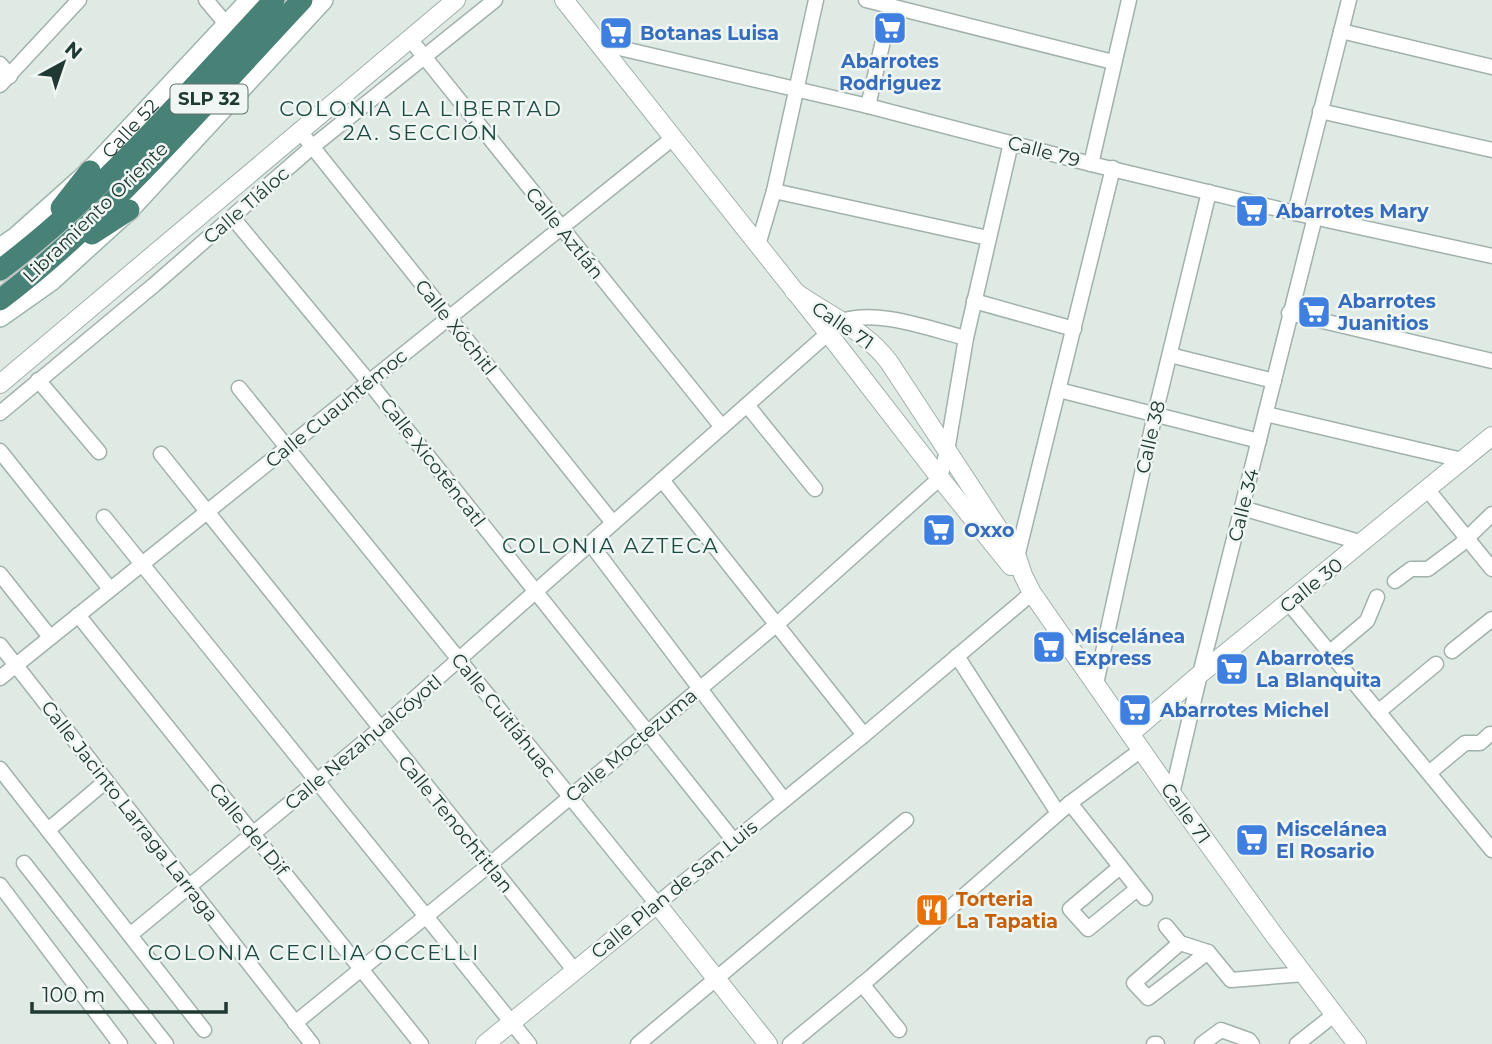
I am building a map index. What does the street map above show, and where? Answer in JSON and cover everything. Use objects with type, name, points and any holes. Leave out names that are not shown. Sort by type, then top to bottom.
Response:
[{"type":"highway","name":"Libramiento Oriente","points":[[0,300],[41,269],[274,0]]},
{"type":"highway","name":"Libramiento Oriente","points":[[0,270],[109,190],[302,0]]},
{"type":"highway","points":[[0,261],[26,251]]},
{"type":"main road","name":"Calle 52","points":[[0,248],[16,237],[109,190],[227,25],[250,0]]},
{"type":"main road","name":"Libramiento Oriente","points":[[0,317],[51,281],[109,190],[324,0]]},
{"type":"street","points":[[5,81],[78,0]]},
{"type":"street","points":[[206,0],[227,25]]},
{"type":"street","name":"Calle Tláloc","points":[[0,384],[456,0]]},
{"type":"street","name":"Calle Tláloc","points":[[0,413],[233,218],[312,147],[495,0]]},
{"type":"street","name":"Calle 71","points":[[564,0],[794,291],[817,308],[835,327],[940,478],[1017,566]]},
{"type":"street","points":[[758,245],[774,191],[816,0]]},
{"type":"street","points":[[866,0],[1113,62]]},
{"type":"street","points":[[1091,164],[1129,0]]},
{"type":"street","points":[[1295,213],[1349,0]]},
{"type":"street","points":[[868,106],[891,6]]},
{"type":"street","points":[[1341,31],[1492,67]]},
{"type":"street","name":"Calle Aztlán","points":[[410,39],[722,427]]},
{"type":"street","name":"Calle 79","points":[[598,43],[868,106],[1295,213],[1492,256]]},
{"type":"street","points":[[0,64],[5,81]]},
{"type":"street","points":[[1320,111],[1492,150]]},
{"type":"street","name":"Calle Xóchitl","points":[[299,130],[613,523]]},
{"type":"street","name":"Calle Cuauhtémoc","points":[[0,678],[673,138]]},
{"type":"street","points":[[940,478],[966,338],[1011,143]]},
{"type":"street","points":[[1017,566],[1113,168]]},
{"type":"street","points":[[774,191],[988,239]]},
{"type":"street","name":"Calle 38","points":[[1096,684],[1155,414],[1209,192]]},
{"type":"street","name":"Calle 34","points":[[1172,794],[1289,313],[1315,217]]},
{"type":"street","name":"Calle Xicoténcatl","points":[[233,218],[369,382],[734,841]]},
{"type":"street","points":[[139,267],[154,285]]},
{"type":"street","points":[[974,301],[1073,329]]},
{"type":"street","points":[[1289,313],[1492,361]]},
{"type":"street","points":[[835,327],[855,317],[880,318],[966,338]]},
{"type":"street","points":[[69,325],[85,342]]},
{"type":"street","name":"Calle 71","points":[[835,327],[863,334],[878,347],[947,451],[1032,593],[1172,794],[1357,1044]]},
{"type":"street","name":"Calle Nezahualcóyotl","points":[[130,934],[380,729],[835,327]]},
{"type":"street","points":[[1170,355],[1274,381]]},
{"type":"street","points":[[38,380],[99,452]]},
{"type":"street","name":"Calle Cuitláhuac","points":[[239,387],[768,1044]]},
{"type":"street","points":[[1059,390],[1259,441]]},
{"type":"street","points":[[747,405],[815,489]]},
{"type":"street","points":[[1266,414],[1462,460]]},
{"type":"street","name":"Calle 30","points":[[1130,734],[1492,436]]},
{"type":"street","points":[[0,451],[110,589]]},
{"type":"street","name":"Calle Tenochtitlan","points":[[161,454],[575,971]]},
{"type":"street","name":"Calle Moctezuma","points":[[295,1023],[776,625],[940,478]]},
{"type":"street","points":[[662,480],[863,735]]},
{"type":"street","points":[[1427,489],[1492,569]]},
{"type":"street","points":[[1242,508],[1363,543]]},
{"type":"street","points":[[1395,581],[1411,569],[1427,569],[1467,538],[1492,514]]},
{"type":"street","points":[[104,517],[529,1044]]},
{"type":"street","points":[[590,543],[785,800]]},
{"type":"street","points":[[0,574],[50,637]]},
{"type":"street","name":"Calle Plan de San Luis","points":[[485,1044],[785,800],[1032,593]]},
{"type":"street","points":[[1330,652],[1367,621],[1377,597]]},
{"type":"street","points":[[1288,602],[1492,850]]},
{"type":"street","name":"Calle del Dif","points":[[78,615],[421,1044]]},
{"type":"street","points":[[1452,651],[1492,619]]},
{"type":"street","name":"Calle Jacinto Larraga Larraga","points":[[0,645],[312,1044]]},
{"type":"street","points":[[957,656],[1058,813]]},
{"type":"street","points":[[1378,712],[1436,664]]},
{"type":"street","points":[[1429,774],[1465,743],[1480,743],[1490,734]]},
{"type":"street","points":[[790,1044],[1069,803],[1141,750]]},
{"type":"street","points":[[0,769],[204,1030]]},
{"type":"street","points":[[48,830],[106,781]]},
{"type":"street","points":[[1069,803],[1120,867],[1141,894],[1088,929],[1070,909],[1120,867]]},
{"type":"street","points":[[638,1044],[906,820]]},
{"type":"street","points":[[24,863],[166,1044]]},
{"type":"street","points":[[0,885],[120,1044]]},
{"type":"street","points":[[1166,926],[1180,943],[1208,952],[1231,980],[1304,974]]},
{"type":"street","points":[[1180,943],[1134,983],[1148,998],[1208,952]]},
{"type":"street","points":[[862,984],[899,1030]]},
{"type":"street","points":[[1297,1044],[1335,1014]]},
{"type":"street","points":[[1202,1044],[1221,1030],[1249,1040],[1252,1044]]},
{"type":"place","name":"Abarrotes Rodriguez","points":[[890,28]]},
{"type":"place","name":"Botanas Luisa","points":[[616,33]]},
{"type":"place","name":"Abarrotes Mary","points":[[1252,211]]},
{"type":"place","name":"Abarrotes Juanitios","points":[[1314,312]]},
{"type":"place","name":"Oxxo","points":[[939,530]]},
{"type":"place","name":"Miscelánea Express","points":[[1049,647]]},
{"type":"place","name":"Abarrotes La Blanquita","points":[[1232,669]]},
{"type":"place","name":"Abarrotes Michel","points":[[1135,710]]},
{"type":"place","name":"Miscelánea El Rosario","points":[[1252,840]]},
{"type":"place","name":"Torteria La Tapatia","points":[[932,910]]},
{"type":"district","name":"COLONIA LA LIBERTAD 2A. SECCIÓN","points":[[421,121]]},
{"type":"district","name":"COLONIA AZTECA","points":[[611,546]]},
{"type":"district","name":"COLONIA CECILIA OCCELLI","points":[[314,953]]}]
